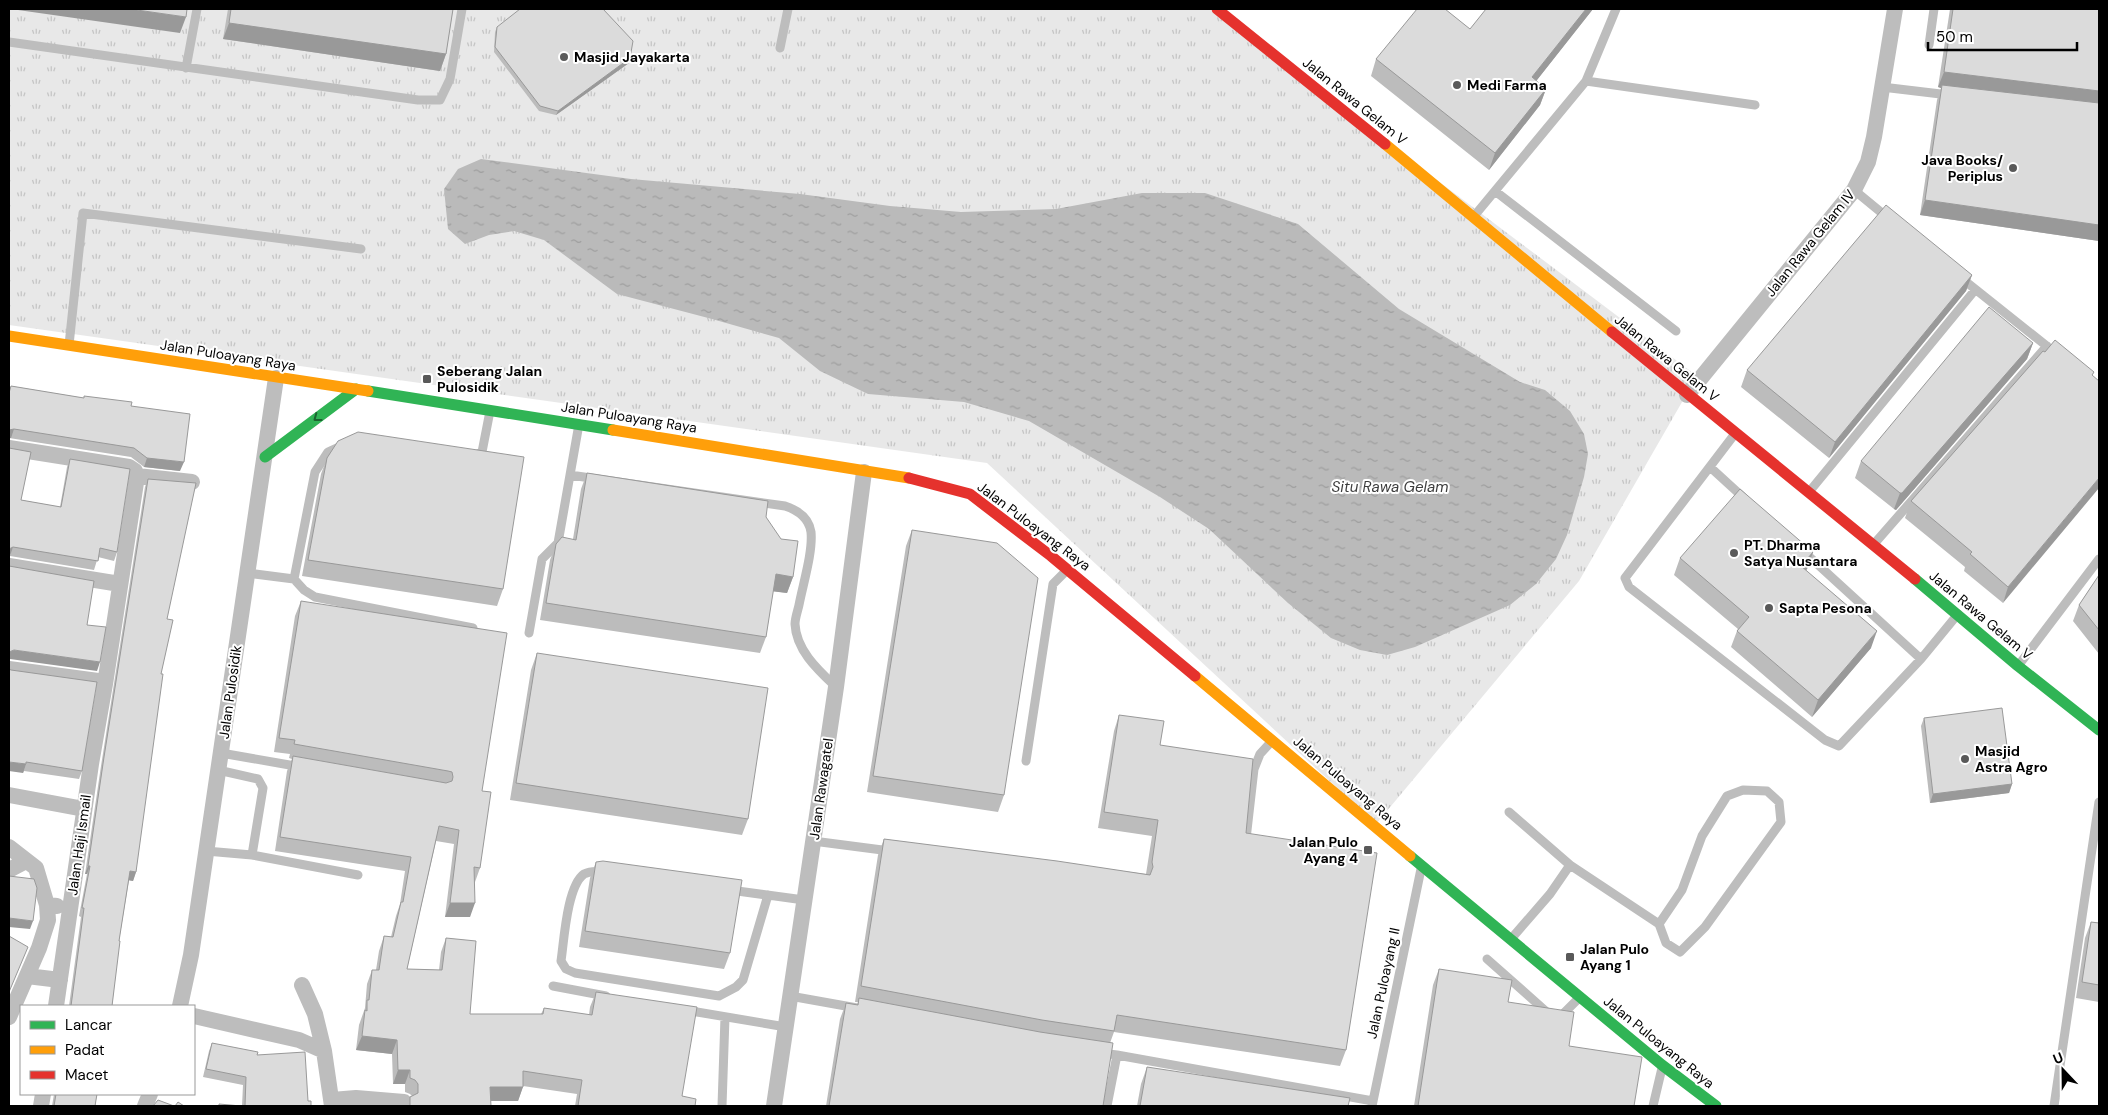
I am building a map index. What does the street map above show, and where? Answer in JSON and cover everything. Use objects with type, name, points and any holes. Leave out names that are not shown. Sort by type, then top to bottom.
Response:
[{"type":"street","name":"Jalan Rawa Gelam V","points":[[1217,9],[1474,216],[1687,394],[1958,614],[2018,666],[2099,730]]},
{"type":"street","name":"Jalan Rawa Gelam IV","points":[[1687,394],[1854,190],[1868,162],[1895,9]]},
{"type":"street","name":"Jalan Puloayang Raya","points":[[9,336],[579,424],[924,481],[970,494],[1068,569],[1510,940],[1662,1065],[1716,1106]]},
{"type":"street","name":"Jalan Pulosidik","points":[[180,1005],[191,955],[276,378]]},
{"type":"street","points":[[265,457],[356,389]]},
{"type":"street","points":[[9,448],[129,467],[133,469],[137,476],[192,482]]},
{"type":"street","name":"Jalan Rawagatel","points":[[774,1106],[836,688],[864,472]]},
{"type":"street","name":"Jalan Haji Ismail","points":[[56,1005],[84,809],[137,476]]},
{"type":"street","points":[[9,566],[120,584]]},
{"type":"street","points":[[9,669],[98,681],[105,684]]},
{"type":"street","points":[[9,795],[84,809]]},
{"type":"street","points":[[9,847],[36,868],[47,905],[48,920],[9,1017]]},
{"type":"street","points":[[9,870],[26,861]]},
{"type":"street","points":[[47,905],[70,907]]},
{"type":"street","points":[[27,976],[60,980]]},
{"type":"street","points":[[302,985],[315,1014],[324,1051],[332,1103],[356,1098],[404,1102]]},
{"type":"street","points":[[195,1016],[298,1040],[324,1051]]},
{"type":"lane","points":[[186,68],[197,9]]},
{"type":"lane","points":[[9,42],[418,100],[440,100],[450,80],[462,9]]},
{"type":"lane","points":[[780,48],[788,9]]},
{"type":"lane","points":[[1474,216],[1586,81],[1616,9]]},
{"type":"lane","points":[[1929,45],[1934,9]]},
{"type":"lane","points":[[1586,81],[1755,105]]},
{"type":"lane","points":[[1882,87],[1962,97]]},
{"type":"lane","points":[[1854,190],[1892,221]]},
{"type":"lane","points":[[1495,191],[1676,331]]},
{"type":"lane","points":[[69,345],[83,213],[361,249]]},
{"type":"lane","points":[[1952,271],[2069,364]]},
{"type":"lane","points":[[1808,492],[1975,290]]},
{"type":"lane","points":[[1873,545],[2046,346]]},
{"type":"lane","points":[[463,455],[472,456],[482,452],[490,410]]},
{"type":"lane","points":[[529,633],[542,559],[558,543],[579,424]]},
{"type":"lane","points":[[1736,433],[1625,578],[1629,588],[1825,740],[1839,746],[1920,659],[1958,614]]},
{"type":"lane","points":[[294,579],[315,472],[328,452],[351,442]]},
{"type":"lane","points":[[1710,467],[1753,506]]},
{"type":"lane","points":[[570,475],[785,506],[797,510],[807,521],[811,532],[795,623],[801,644],[811,662],[836,688]]},
{"type":"lane","points":[[1797,546],[1920,659]]},
{"type":"lane","points":[[2018,666],[2099,559]]},
{"type":"lane","points":[[1026,761],[1054,584],[1068,569]]},
{"type":"lane","points":[[247,573],[294,579],[304,590],[315,597],[481,630]]},
{"type":"lane","points":[[1246,839],[1254,769],[1260,754],[1273,740]]},
{"type":"lane","points":[[221,753],[315,769]]},
{"type":"lane","points":[[218,770],[258,779],[263,788],[252,855]]},
{"type":"lane","points":[[1509,812],[1570,865],[1659,924],[1666,943],[1680,952],[1705,927],[1781,822],[1779,802],[1767,791],[1744,790],[1727,796],[1702,836],[1682,890],[1659,924]]},
{"type":"lane","points":[[2054,1106],[2099,802]]},
{"type":"lane","points":[[813,841],[900,852]]},
{"type":"lane","points":[[206,850],[252,855],[358,875]]},
{"type":"lane","points":[[1510,940],[1550,894],[1570,865]]},
{"type":"lane","name":"Jalan Puloayang II","points":[[1373,1104],[1422,866]]},
{"type":"lane","points":[[616,874],[597,871],[588,872],[582,875],[573,889],[561,961],[566,969],[575,974],[720,996],[743,980],[768,895]]},
{"type":"lane","points":[[721,888],[804,900]]},
{"type":"lane","points":[[1487,959],[1556,1020],[1580,997]]},
{"type":"lane","points":[[553,986],[620,998]]},
{"type":"lane","points":[[790,996],[865,1010]]},
{"type":"lane","points":[[677,1008],[786,1027]]},
{"type":"lane","points":[[722,1106],[725,1017]]},
{"type":"lane","points":[[1090,1051],[1373,1104]]},
{"type":"lane","points":[[1107,1106],[1117,1055]]},
{"type":"lane","points":[[1653,1106],[1662,1065]]},
{"type":"green space","points":[[9,9],[1210,9],[1697,376],[1579,581],[1376,824],[987,463],[9,325]]},
{"type":"water","name":"Situ Rawa Gelam","points":[[481,159],[631,179],[800,194],[890,206],[961,212],[1056,209],[1142,193],[1205,193],[1298,224],[1399,309],[1520,382],[1545,390],[1570,411],[1584,434],[1588,454],[1584,477],[1567,535],[1556,559],[1536,584],[1510,605],[1415,647],[1387,655],[1360,650],[1331,638],[1288,603],[1209,529],[1160,497],[1029,421],[964,402],[868,394],[820,371],[779,338],[617,294],[544,240],[514,231],[489,235],[465,244],[448,229],[444,189],[458,169]]},
{"type":"building","points":[[130,9],[187,9],[186,17]]},
{"type":"building","points":[[231,9],[453,9],[446,54],[229,23]]},
{"type":"building","name":"Masjid Jayakarta","points":[[520,9],[603,9],[633,41],[630,58],[558,111],[540,106],[495,47],[497,27]]},
{"type":"building","name":"Medi Farma","points":[[1417,9],[1445,9],[1470,29],[1486,9],[1586,9],[1532,77],[1546,89],[1495,153],[1376,59]]},
{"type":"building","points":[[1953,9],[2099,9],[2099,91],[1944,72]]},
{"type":"building","name":"Java Books/ Periplus","points":[[1942,85],[2099,103],[2099,225],[1925,200]]},
{"type":"building","points":[[1886,205],[1972,275],[1835,442],[1747,370]]},
{"type":"building","points":[[1989,307],[2033,343],[1900,493],[1861,461]]},
{"type":"building","points":[[2055,340],[2094,372],[2092,375],[2099,381],[2099,478],[2008,587],[1970,554],[1972,552],[1911,501],[2043,351],[2045,352]]},
{"type":"building","points":[[11,386],[84,398],[84,396],[132,402],[131,406],[190,414],[184,462],[147,458],[134,448],[14,429],[9,430],[9,393]]},
{"type":"building","points":[[358,432],[524,457],[503,589],[308,560],[327,458],[338,441]]},
{"type":"building","points":[[9,448],[31,452],[21,500],[61,507],[70,459],[130,469],[117,552],[100,548],[98,561],[13,547],[9,549]]},
{"type":"building","points":[[587,473],[768,501],[766,517],[781,539],[798,541],[793,577],[776,574],[766,637],[546,603],[556,544],[562,537],[576,540]]},
{"type":"building","points":[[148,479],[196,483],[167,619],[173,620],[161,674],[163,674],[136,872],[130,871],[119,941],[112,1005],[71,1005],[84,908],[82,908],[90,866],[88,866]]},
{"type":"building","name":"Sapta Pesona","points":[[1740,489],[1813,552],[1801,566],[1877,631],[1818,700],[1737,631],[1749,617],[1680,558]]},
{"type":"building","points":[[912,530],[997,543],[1038,578],[1004,795],[873,776]]},
{"type":"building","points":[[9,566],[94,581],[87,625],[106,627],[100,662],[14,650],[9,652]]},
{"type":"building","points":[[2099,575],[2099,630],[2079,605]]},
{"type":"building","points":[[301,601],[507,633],[482,791],[491,792],[480,868],[474,867],[475,903],[450,903],[459,830],[439,826],[407,969],[442,970],[446,938],[476,941],[470,1014],[543,1014],[544,1008],[592,1015],[596,992],[697,1007],[682,1096],[696,1099],[695,1106],[578,1106],[582,1080],[523,1071],[523,1087],[490,1087],[491,1106],[410,1106],[410,1097],[418,1093],[418,1084],[410,1078],[410,1070],[398,1070],[397,1040],[362,1036],[365,1010],[367,1011],[367,1000],[369,1000],[372,970],[379,970],[384,936],[393,937],[401,902],[403,902],[411,857],[280,837],[293,756],[446,783],[452,781],[452,772],[294,744],[295,740],[279,738]]},
{"type":"building","points":[[537,653],[768,688],[748,819],[516,783]]},
{"type":"building","points":[[9,669],[97,682],[82,771],[26,762],[26,764],[9,762]]},
{"type":"building","name":"Masjid Astra Agro","points":[[2002,708],[2012,784],[1933,794],[1924,718]]},
{"type":"building","points":[[1119,715],[1164,721],[1160,745],[1253,759],[1246,833],[1377,853],[1346,1050],[1117,1015],[1114,1031],[1042,1020],[861,986],[884,839],[1150,875],[1153,867],[1152,862],[1158,820],[1104,812]]},
{"type":"building","points":[[603,861],[742,880],[730,953],[585,931],[596,862]]},
{"type":"building","points":[[9,876],[34,879],[37,888],[33,921],[9,918]]},
{"type":"building","points":[[2091,922],[2099,923],[2099,985],[2082,982]]},
{"type":"building","points":[[9,936],[28,947],[9,992]]},
{"type":"building","points":[[1439,969],[1512,980],[1508,1002],[1574,1012],[1569,1046],[1642,1057],[1634,1106],[1418,1106]]},
{"type":"building","points":[[859,998],[1040,1032],[1113,1043],[1103,1106],[829,1106],[846,1003],[858,1005]]},
{"type":"building","points":[[212,1043],[258,1052],[257,1055],[305,1052],[308,1101],[311,1101],[311,1106],[245,1106],[246,1077],[206,1069]]},
{"type":"building","points":[[1147,1067],[1350,1098],[1348,1106],[1140,1106]]},
{"type":"building","points":[[56,1095],[97,1095],[95,1106],[54,1106]]},
{"type":"building","points":[[158,1100],[174,1106],[153,1106]]},
{"type":"building","points":[[178,1102],[184,1106],[175,1106]]},
{"type":"building","points":[[219,1104],[241,1106],[219,1106]]},
{"type":"traffic: fast","points":[[265,457],[356,389]]},
{"type":"traffic: fast","points":[[368,391],[613,430]]},
{"type":"traffic: fast","points":[[1915,579],[2018,666],[2099,730]]},
{"type":"traffic: fast","points":[[1410,856],[1662,1065],[1716,1106]]},
{"type":"traffic: slow","points":[[1385,144],[1612,332]]},
{"type":"traffic: slow","points":[[9,336],[368,391]]},
{"type":"traffic: slow","points":[[613,430],[909,478]]},
{"type":"traffic: slow","points":[[1195,676],[1410,856]]},
{"type":"traffic: jam","points":[[1217,9],[1385,144]]},
{"type":"traffic: jam","points":[[1612,332],[1915,579]]},
{"type":"traffic: jam","points":[[909,478],[970,494],[1051,556],[1195,676]]},
{"type":"place","name":"Masjid Jayakarta","points":[[564,57]]},
{"type":"place","name":"Medi Farma","points":[[1457,85]]},
{"type":"place","name":"Java Books/ Periplus","points":[[2013,168]]},
{"type":"place","name":"Seberang Jalan Pulosidik","points":[[427,379]]},
{"type":"place","name":"PT. Dharma Satya Nusantara","points":[[1734,553]]},
{"type":"place","name":"Sapta Pesona","points":[[1769,608]]},
{"type":"place","name":"Masjid Astra Agro","points":[[1965,759]]},
{"type":"place","name":"Jalan Pulo Ayang 4","points":[[1368,850]]},
{"type":"place","name":"Jalan Pulo Ayang 1","points":[[1570,957]]}]
